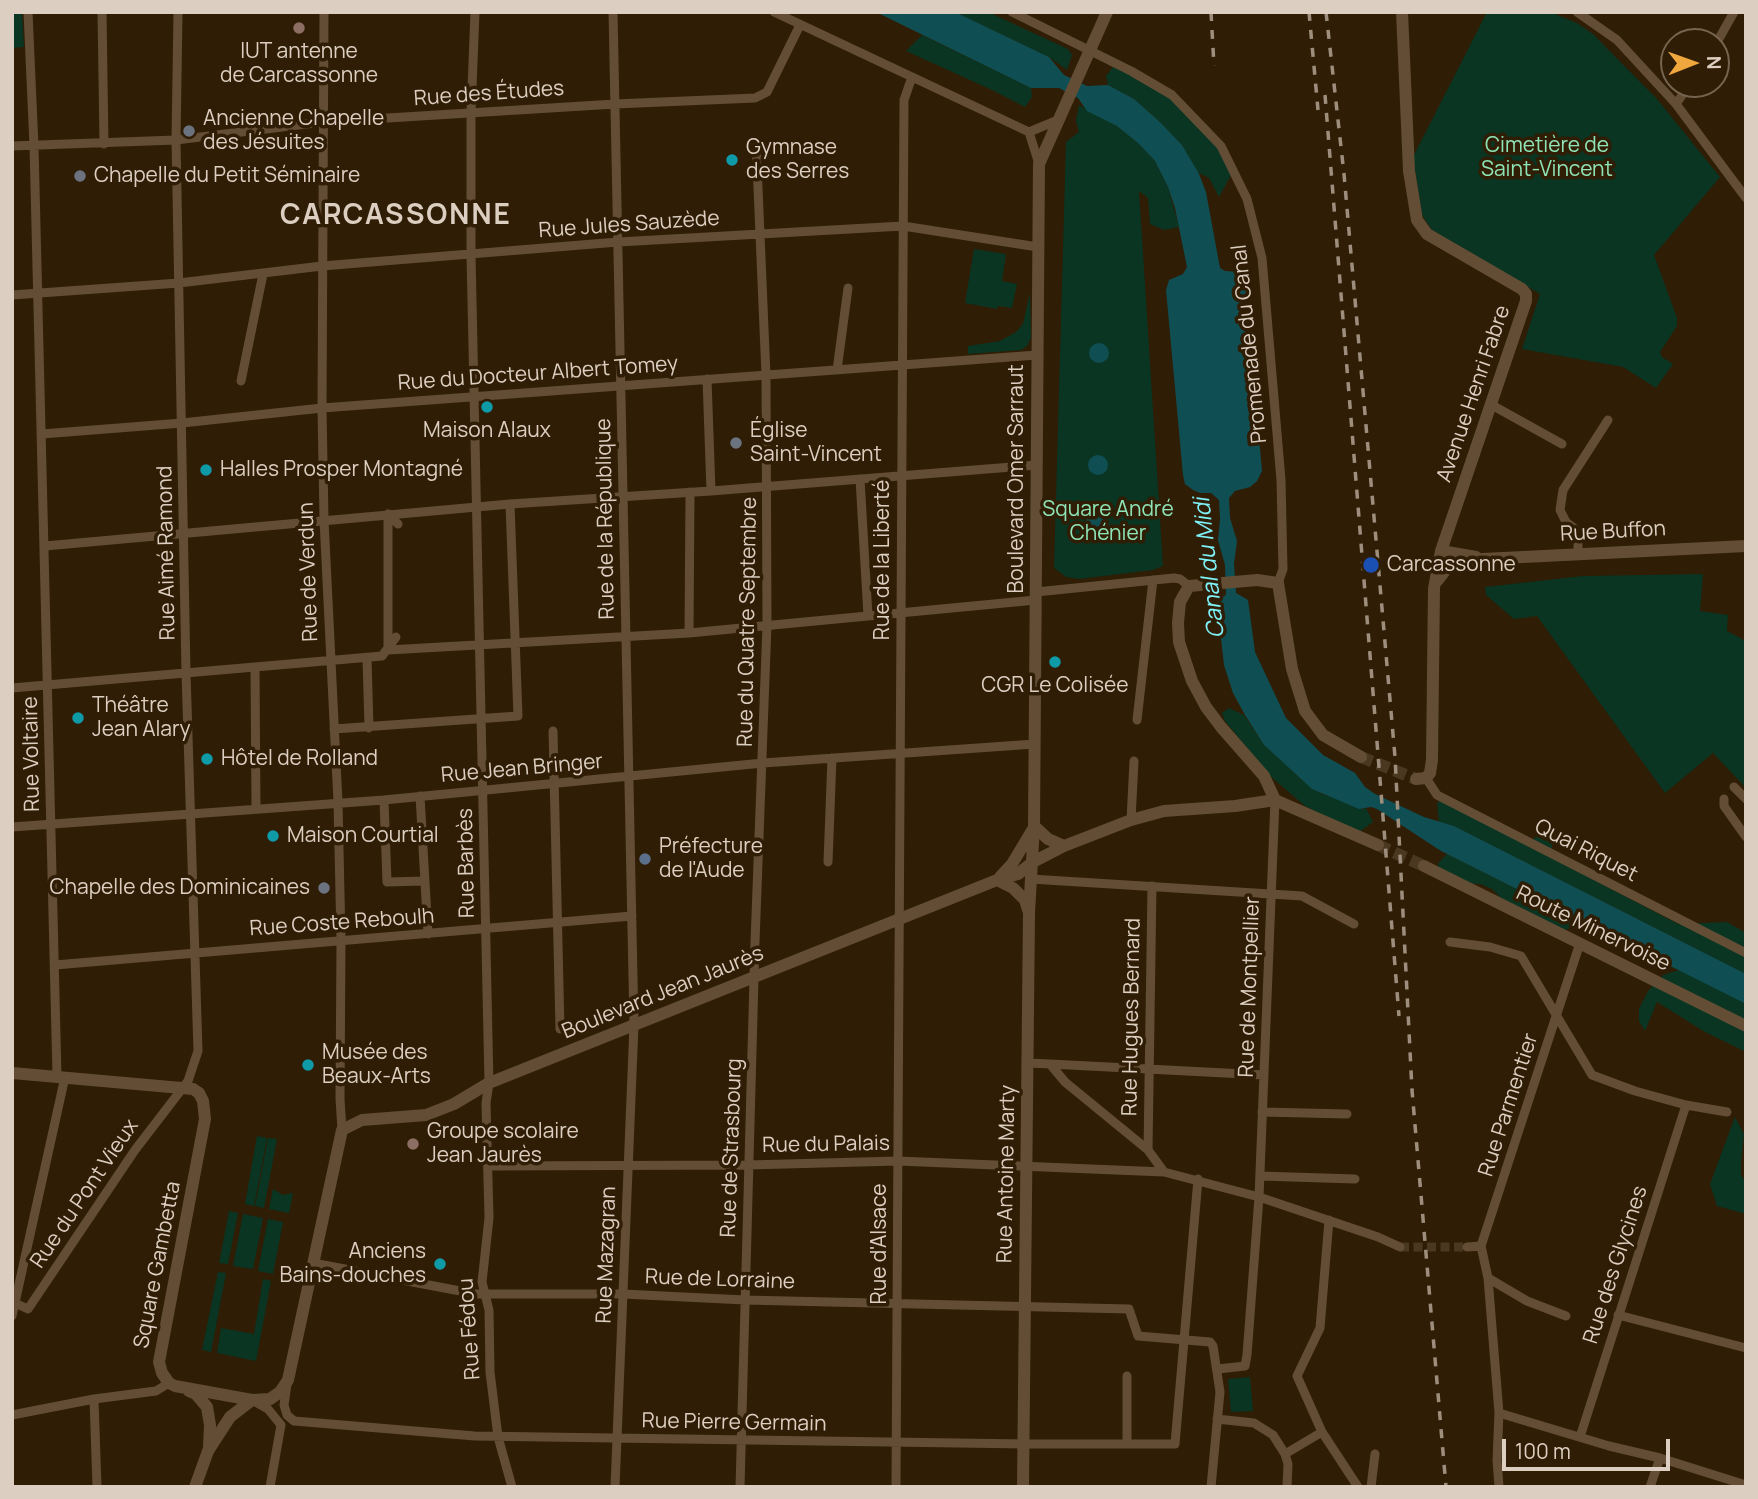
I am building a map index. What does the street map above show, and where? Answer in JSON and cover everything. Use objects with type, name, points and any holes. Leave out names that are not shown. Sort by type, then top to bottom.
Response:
[{"type":"main road","name":"Boulevard Omer Sarraut","points":[[1033,862],[1039,163],[1107,12]]},
{"type":"main road","name":"Avenue Henri Fabre","points":[[1402,12],[1409,171],[1417,220],[1427,234],[1522,289],[1526,294],[1525,304],[1441,551]]},
{"type":"main road","name":"Rue Buffon","points":[[1434,585],[1451,563],[1483,559],[1746,546]]},
{"type":"main road","points":[[1421,779],[1430,773],[1432,760],[1434,585],[1441,551]]},
{"type":"main road","name":"Rue Buffon","points":[[1441,551],[1454,551],[1483,559]]},
{"type":"main road","points":[[1275,800],[1264,776],[1206,707],[1192,681],[1179,642],[1178,623],[1180,602],[1189,586],[1257,580],[1278,583],[1292,669],[1305,711],[1323,735],[1361,757]]},
{"type":"main road","points":[[1033,862],[1064,846],[1130,820],[1164,811],[1236,806],[1275,800],[1378,845]]},
{"type":"main road","points":[[1029,913],[1025,900],[1013,888],[997,880],[1012,864],[1034,826],[1048,839],[1064,846]]},
{"type":"main road","name":"Boulevard Jean Jaurès","points":[[342,1129],[362,1120],[426,1115],[454,1104],[489,1083],[900,918],[1017,874],[1033,862]]},
{"type":"main road","name":"Rue Antoine Marty","points":[[1023,1487],[1029,913],[1033,862]]},
{"type":"main road","name":"Route Minervoise","points":[[1424,866],[1746,1026]]},
{"type":"main road","points":[[12,1073],[180,1089]]},
{"type":"main road","name":"Square Gambetta","points":[[169,1382],[162,1373],[160,1355],[205,1119],[205,1109],[199,1093],[193,1089],[180,1089]]},
{"type":"main road","points":[[183,1388],[252,1400],[270,1399],[280,1392],[288,1380],[342,1129]]},
{"type":"main road","points":[[169,1382],[196,1394],[207,1406],[210,1425],[208,1451]]},
{"type":"main road","points":[[195,1487],[208,1451],[230,1418],[252,1400]]},
{"type":"street","name":"Rue Voltaire","points":[[15,1310],[61,1076],[55,965],[34,146],[27,12]]},
{"type":"street","points":[[102,12],[104,144]]},
{"type":"street","name":"Rue Aimé Ramond","points":[[178,12],[176,140],[186,673],[197,952],[198,1051],[190,1076],[180,1089]]},
{"type":"street","name":"Rue de Verdun","points":[[324,12],[322,408],[324,520],[338,802],[342,1129]]},
{"type":"street","name":"Rue Barbès","points":[[475,12],[471,113],[471,255],[489,1083]]},
{"type":"street","name":"Rue de la République","points":[[613,12],[634,1025]]},
{"type":"street","points":[[774,12],[1030,132],[1058,120]]},
{"type":"street","name":"Promenade du Canal","points":[[1012,12],[1088,54],[1132,71],[1172,95],[1220,146],[1247,199],[1262,258],[1281,480],[1283,569],[1278,583]]},
{"type":"street","points":[[1577,12],[1617,40],[1676,104],[1746,198]]},
{"type":"street","points":[[1725,28],[1734,12]]},
{"type":"street","name":"Rue des Études","points":[[12,146],[176,140],[323,122],[755,98],[767,92],[800,25]]},
{"type":"street","name":"Rue de la Liberté","points":[[900,918],[904,100],[912,77]]},
{"type":"street","points":[[1676,104],[1680,98]]},
{"type":"street","points":[[1030,132],[1039,163]]},
{"type":"street","name":"Rue du Quatre Septembre","points":[[755,978],[767,625],[766,375],[757,141]]},
{"type":"street","name":"Rue Jules Sauzède","points":[[12,295],[179,283],[322,266],[618,242],[903,226],[1038,247]]},
{"type":"street","points":[[241,381],[263,274]]},
{"type":"street","points":[[837,370],[848,288]]},
{"type":"street","name":"Rue du Docteur Albert Tomey","points":[[42,435],[322,408],[1037,355]]},
{"type":"street","points":[[707,379],[711,491]]},
{"type":"street","points":[[1490,404],[1562,444]]},
{"type":"street","points":[[1578,554],[1578,531],[1566,522],[1560,510],[1563,490],[1608,420]]},
{"type":"street","points":[[45,546],[509,504],[1037,465]]},
{"type":"street","points":[[860,479],[868,616]]},
{"type":"street","points":[[690,492],[690,633]]},
{"type":"street","points":[[334,729],[518,716],[509,504]]},
{"type":"street","points":[[469,518],[477,507]]},
{"type":"street","points":[[388,514],[398,524]]},
{"type":"street","points":[[388,514],[388,650]]},
{"type":"street","points":[[388,650],[690,633],[901,613],[1153,580],[1180,579],[1189,586]]},
{"type":"street","points":[[1137,720],[1153,580]]},
{"type":"street","points":[[471,634],[479,644]]},
{"type":"street","points":[[12,688],[367,658],[382,656],[396,637]]},
{"type":"street","points":[[367,658],[369,728]]},
{"type":"street","points":[[255,667],[256,807]]},
{"type":"street","points":[[553,731],[560,1029]]},
{"type":"street","name":"Rue Jean Bringer","points":[[12,827],[256,807],[384,800],[763,763],[1035,744]]},
{"type":"street","points":[[828,862],[832,758]]},
{"type":"street","points":[[1130,820],[1134,761]]},
{"type":"street","name":"Quai Riquet","points":[[1421,779],[1437,795],[1746,953]]},
{"type":"street","points":[[1734,787],[1746,799]]},
{"type":"street","points":[[420,796],[428,934]]},
{"type":"street","points":[[1724,799],[1724,806],[1746,837]]},
{"type":"street","points":[[384,800],[387,883],[424,881]]},
{"type":"street","name":"Rue de Montpellier","points":[[1218,1369],[1245,1366],[1259,1197],[1275,800]]},
{"type":"street","points":[[1031,879],[1301,896],[1354,924]]},
{"type":"street","name":"Rue Hugues Bernard","points":[[1148,1150],[1152,886]]},
{"type":"street","name":"Rue Coste Reboulh","points":[[55,965],[632,916]]},
{"type":"street","name":"Rue d'Alsace","points":[[896,1487],[900,918]]},
{"type":"street","points":[[1450,942],[1490,947],[1521,956],[1592,1075],[1635,1091],[1686,1105],[1727,1112]]},
{"type":"street","name":"Rue Parmentier","points":[[1481,1246],[1580,943]]},
{"type":"street","name":"Rue de Strasbourg","points":[[740,1487],[755,978]]},
{"type":"street","name":"Rue Mazagran","points":[[615,1487],[634,1025]]},
{"type":"street","points":[[1027,1063],[1264,1074]]},
{"type":"street","points":[[1050,1064],[1065,1082],[1156,1157],[1164,1172]]},
{"type":"street","name":"Rue Fédou","points":[[489,1083],[486,1103],[489,1217],[482,1282],[489,1310],[490,1372],[498,1437],[512,1487]]},
{"type":"street","name":"Rue du Pont Vieux","points":[[15,1310],[28,1309],[135,1150],[180,1089]]},
{"type":"street","name":"Rue des Glycines","points":[[1580,1437],[1686,1105]]},
{"type":"street","points":[[1262,1112],[1347,1114]]},
{"type":"street","name":"Rue du Palais","points":[[488,1166],[748,1165],[898,1161],[1164,1172],[1259,1197],[1401,1247]]},
{"type":"street","points":[[1260,1176],[1354,1179]]},
{"type":"street","points":[[1198,1179],[1185,1340],[1210,1342],[1218,1369],[1220,1392],[1211,1487]]},
{"type":"street","points":[[1329,1220],[1320,1328],[1297,1376],[1322,1432],[1358,1487]]},
{"type":"street","points":[[1467,1247],[1481,1246],[1488,1278],[1499,1413],[1499,1487]]},
{"type":"street","name":"Rue de Lorraine","points":[[313,1263],[476,1294],[623,1294],[745,1300],[1129,1309],[1138,1336],[1185,1340]]},
{"type":"street","points":[[1488,1278],[1527,1301],[1566,1316]]},
{"type":"street","points":[[1618,1315],[1746,1348]]},
{"type":"street","name":"Rue Pierre Germain","points":[[281,1425],[294,1421],[498,1437],[1175,1444],[1185,1340]]},
{"type":"street","points":[[1127,1376],[1127,1444]]},
{"type":"street","points":[[288,1380],[284,1405],[287,1415],[294,1421]]},
{"type":"street","points":[[12,1415],[94,1399],[156,1391],[169,1382]]},
{"type":"street","points":[[94,1399],[97,1487]]},
{"type":"street","points":[[252,1400],[268,1409],[281,1425],[270,1487]]},
{"type":"street","points":[[1499,1413],[1746,1485]]},
{"type":"street","points":[[1217,1419],[1254,1423],[1273,1435],[1288,1464],[1287,1487]]},
{"type":"street","points":[[1285,1454],[1322,1432]]},
{"type":"street","points":[[1371,1487],[1375,1454]]},
{"type":"street","points":[[1650,1487],[1660,1458]]},
{"type":"green space","points":[[12,12],[22,12],[24,47],[12,48]]},
{"type":"green space","points":[[955,12],[988,12],[1068,49],[1072,55],[1067,70],[1049,57]]},
{"type":"green space","name":"Cimetière de Saint-Vincent","points":[[1487,12],[1550,12],[1577,23],[1593,34],[1657,99],[1720,177],[1654,255],[1677,318],[1677,326],[1660,352],[1662,357],[1673,364],[1656,388],[1623,367],[1522,349],[1540,294],[1432,230],[1422,215],[1413,157]]},
{"type":"green space","points":[[922,35],[1031,88],[1032,97],[1025,107],[906,51]]},
{"type":"green space","points":[[1121,66],[1172,95],[1222,153],[1231,175],[1219,197],[1209,178],[1197,172],[1182,145],[1160,122],[1134,99],[1108,85],[1106,76],[1113,67]]},
{"type":"green space","name":"Square André Chénier","points":[[1079,105],[1117,126],[1155,161],[1168,187],[1179,227],[1164,230],[1150,224],[1148,198],[1139,191],[1163,566],[1153,570],[1079,579],[1066,577],[1054,568],[1066,142],[1079,132],[1076,121]]},
{"type":"green space","points":[[974,249],[1006,254],[1002,281],[1017,284],[1012,308],[998,306],[997,309],[965,303]]},
{"type":"green space","points":[[1030,293],[1031,338],[1027,346],[1021,350],[968,354],[968,346],[1000,341],[1016,332],[1023,324]]},
{"type":"green space","points":[[1703,574],[1700,611],[1728,615],[1727,631],[1746,641],[1746,788],[1713,753],[1665,793],[1537,616],[1514,619],[1486,595],[1485,587],[1583,576]]},
{"type":"green space","points":[[1229,708],[1244,715],[1264,745],[1302,780],[1320,793],[1366,808],[1373,822],[1358,833],[1305,806],[1270,776],[1225,721],[1222,713]]},
{"type":"green space","points":[[1440,800],[1527,845],[1540,833],[1552,841],[1552,852],[1561,863],[1678,924],[1727,922],[1746,933],[1746,974],[1454,826],[1439,822],[1437,804]]},
{"type":"green space","points":[[1447,854],[1577,919],[1573,927],[1565,930],[1504,901],[1492,889],[1480,884],[1465,883],[1437,869],[1439,862]]},
{"type":"green space","points":[[1679,970],[1746,1004],[1746,1052],[1705,1032],[1657,1002],[1645,1031],[1639,1021],[1639,1009],[1648,991],[1663,975]]},
{"type":"green space","points":[[1735,1117],[1744,1134],[1741,1175],[1746,1182],[1746,1214],[1717,1206],[1710,1184]]},
{"type":"green space","points":[[257,1136],[267,1138],[254,1206],[245,1204]]},
{"type":"green space","points":[[268,1138],[277,1139],[264,1208],[255,1206]]},
{"type":"green space","points":[[273,1189],[283,1195],[293,1193],[289,1213],[269,1209]]},
{"type":"green space","points":[[229,1211],[238,1213],[228,1264],[219,1263]]},
{"type":"green space","points":[[243,1214],[263,1218],[253,1269],[233,1266]]},
{"type":"green space","points":[[268,1219],[283,1222],[273,1274],[258,1271]]},
{"type":"green space","points":[[218,1272],[226,1273],[211,1352],[202,1350]]},
{"type":"green space","points":[[263,1279],[271,1281],[256,1361],[217,1353],[221,1328],[254,1334]]},
{"type":"green space","points":[[1250,1377],[1253,1411],[1231,1412],[1228,1379]]},
{"type":"water","points":[[876,12],[955,12],[1049,57],[1064,75],[1087,86],[1108,85],[1134,99],[1160,122],[1182,145],[1199,174],[1206,192],[1220,268],[1239,272],[1245,280],[1262,471],[1250,487],[1235,491],[1229,498],[1230,518],[1237,541],[1234,564],[1236,593],[1248,600],[1255,652],[1286,718],[1323,755],[1355,773],[1365,787],[1375,794],[1424,817],[1454,826],[1746,974],[1746,1004],[1441,851],[1377,809],[1359,809],[1312,789],[1264,745],[1233,693],[1224,665],[1217,603],[1226,595],[1225,565],[1218,540],[1219,500],[1211,493],[1193,490],[1185,484],[1183,475],[1166,290],[1169,280],[1183,274],[1187,267],[1175,208],[1155,161],[1117,126],[1087,111],[1078,98],[1059,88],[1031,88]]},
{"type":"water","points":[[1099,343],[1106,346],[1109,353],[1106,360],[1099,363],[1092,360],[1089,353],[1092,346]]},
{"type":"water","points":[[1098,455],[1105,458],[1108,465],[1105,472],[1098,475],[1091,472],[1088,465],[1091,458]]},
{"type":"water","points":[[1097,516],[1107,519],[1110,529],[1103,534],[1091,534],[1084,524],[1087,519]]},
{"type":"tunnel","points":[[1361,757],[1416,779]]},
{"type":"tunnel","points":[[1378,845],[1424,866]]},
{"type":"tunnel","points":[[1400,1247],[1467,1247]]},
{"type":"railway","points":[[1211,12],[1214,66]]},
{"type":"railway","points":[[1309,12],[1318,110]]},
{"type":"railway","points":[[1326,12],[1344,174],[1395,757],[1412,1090],[1446,1487]]},
{"type":"railway","points":[[1325,95],[1399,1016]]},
{"type":"place","name":"IUT antenne de Carcassonne","points":[[299,28]]},
{"type":"place","name":"Ancienne Chapelle des Jésuites","points":[[189,131]]},
{"type":"place","name":"Gymnase des Serres","points":[[732,160]]},
{"type":"place","name":"Chapelle du Petit Séminaire","points":[[80,176]]},
{"type":"place","name":"Maison Alaux","points":[[487,407]]},
{"type":"place","name":"Église Saint-Vincent","points":[[736,443]]},
{"type":"place","name":"Halles Prosper Montagné","points":[[206,470]]},
{"type":"place","name":"Carcassonne","points":[[1371,565]]},
{"type":"place","name":"CGR Le Colisée","points":[[1055,662]]},
{"type":"place","name":"Théâtre Jean Alary","points":[[78,718]]},
{"type":"place","name":"Hôtel de Rolland","points":[[207,759]]},
{"type":"place","name":"Maison Courtial","points":[[273,836]]},
{"type":"place","name":"Préfecture de l'Aude","points":[[645,859]]},
{"type":"place","name":"Chapelle des Dominicaines","points":[[324,888]]},
{"type":"place","name":"Musée des Beaux-Arts","points":[[308,1065]]},
{"type":"place","name":"Groupe scolaire Jean Jaurès","points":[[413,1144]]},
{"type":"place","name":"Anciens Bains-douches","points":[[440,1264]]},
{"type":"district","name":"CARCASSONNE","points":[[396,216]]},
{"type":"water label","name":"Canal du Midi","points":[[1210,568]]}]
